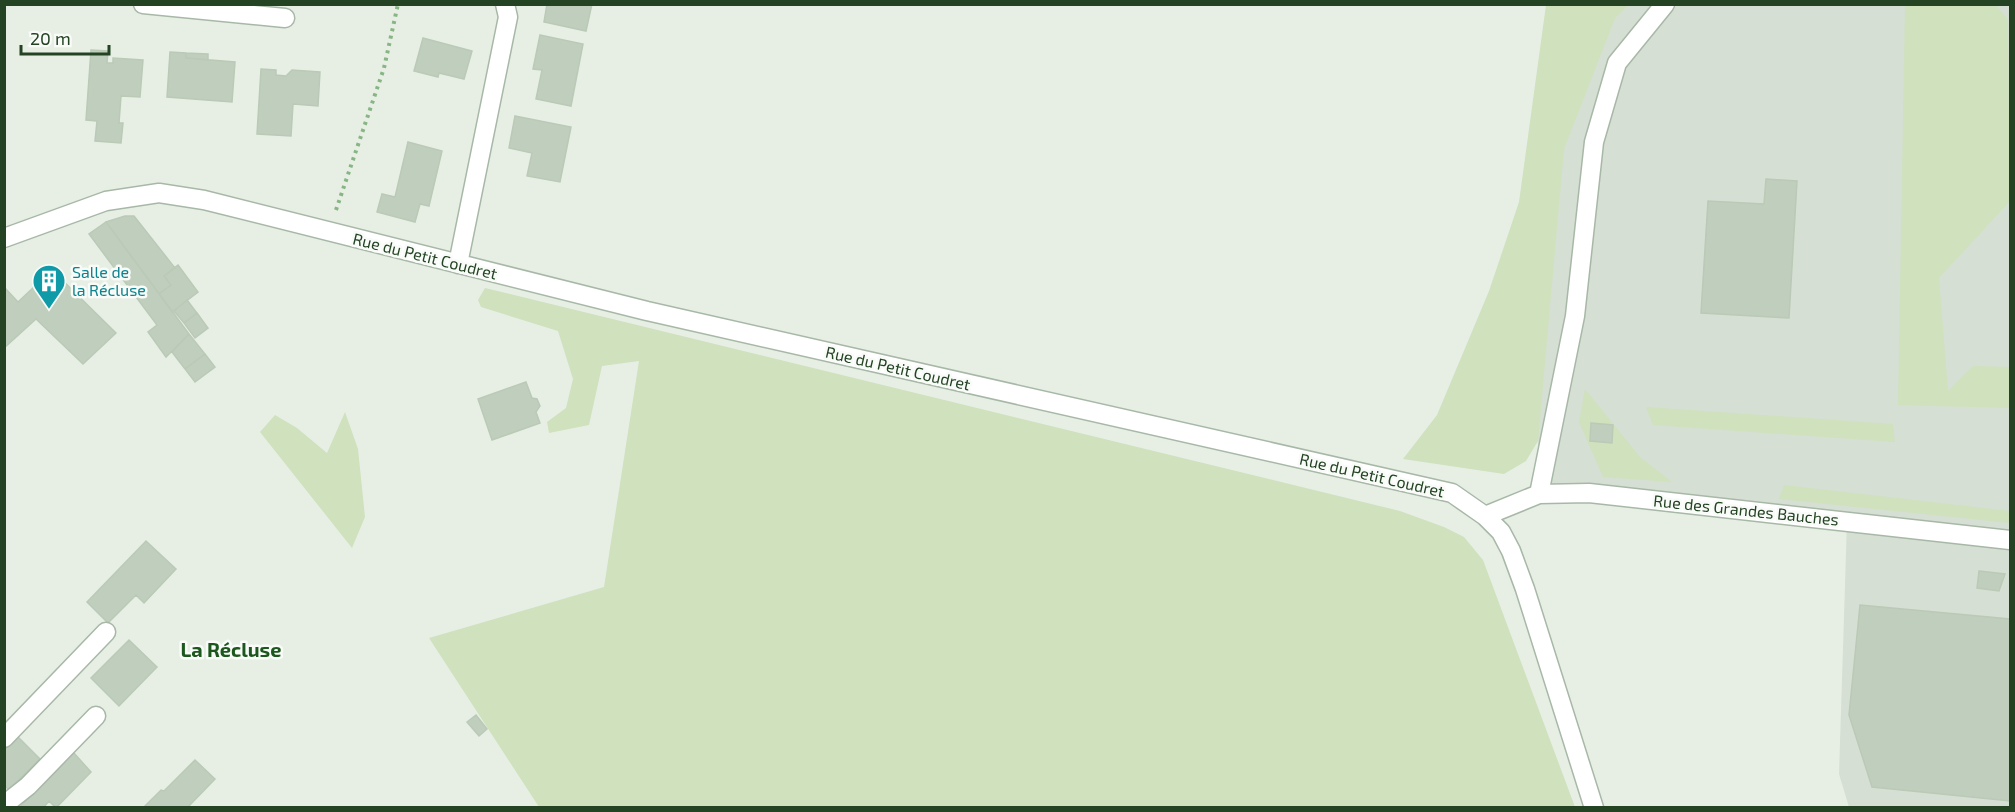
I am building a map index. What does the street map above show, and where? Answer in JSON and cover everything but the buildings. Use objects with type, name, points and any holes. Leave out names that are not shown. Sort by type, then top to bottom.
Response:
[{"type":"street","points":[[143,4],[285,18]]},
{"type":"street","points":[[458,264],[508,17],[505,4]]},
{"type":"street","points":[[1539,494],[1575,316],[1594,142],[1617,63],[1665,4]]},
{"type":"street","name":"Rue du Petit Coudret","points":[[4,238],[106,201],[159,193],[204,200],[647,311],[1452,493],[1485,516],[1501,532],[1511,551],[1594,807]]},
{"type":"street","name":"Rue des Grandes Bauches","points":[[1485,516],[1539,494],[1589,493],[2010,540]]},
{"type":"street","points":[[4,738],[106,632]]},
{"type":"street","points":[[4,805],[28,786],[96,716]]},
{"type":"path","points":[[328,232],[384,68],[398,4]]},
{"type":"shaded area","points":[[1562,5],[2010,5],[2010,807],[1849,807],[1839,774],[1847,521],[1539,494],[1533,205]]},
{"type":"green space","points":[[1546,5],[1628,5],[1615,18],[1564,149],[1538,441],[1526,461],[1504,474],[1403,459],[1437,415],[1489,291],[1519,202]]},
{"type":"green space","points":[[1905,5],[1996,5],[2008,20],[2010,201],[1939,278],[1948,391],[1973,366],[2010,367],[2010,408],[1898,405]]},
{"type":"green space","points":[[485,288],[1400,511],[1444,527],[1464,537],[1483,560],[1575,807],[539,807],[429,638],[604,587],[639,361],[602,366],[589,425],[549,433],[547,422],[566,408],[573,379],[558,331],[481,307],[478,300]]},
{"type":"green space","points":[[1585,389],[1640,457],[1672,482],[1603,477],[1579,422]]},
{"type":"green space","points":[[1646,407],[1893,424],[1895,442],[1653,425]]},
{"type":"green space","points":[[345,412],[358,449],[365,517],[352,548],[260,432],[275,415],[297,428],[327,453]]},
{"type":"green space","points":[[1784,485],[2010,511],[2010,523],[1779,499]]},
{"type":"place","name":"Salle de la Récluse","points":[[49,310]]},
{"type":"district","name":"La Récluse","points":[[231,650]]}]
